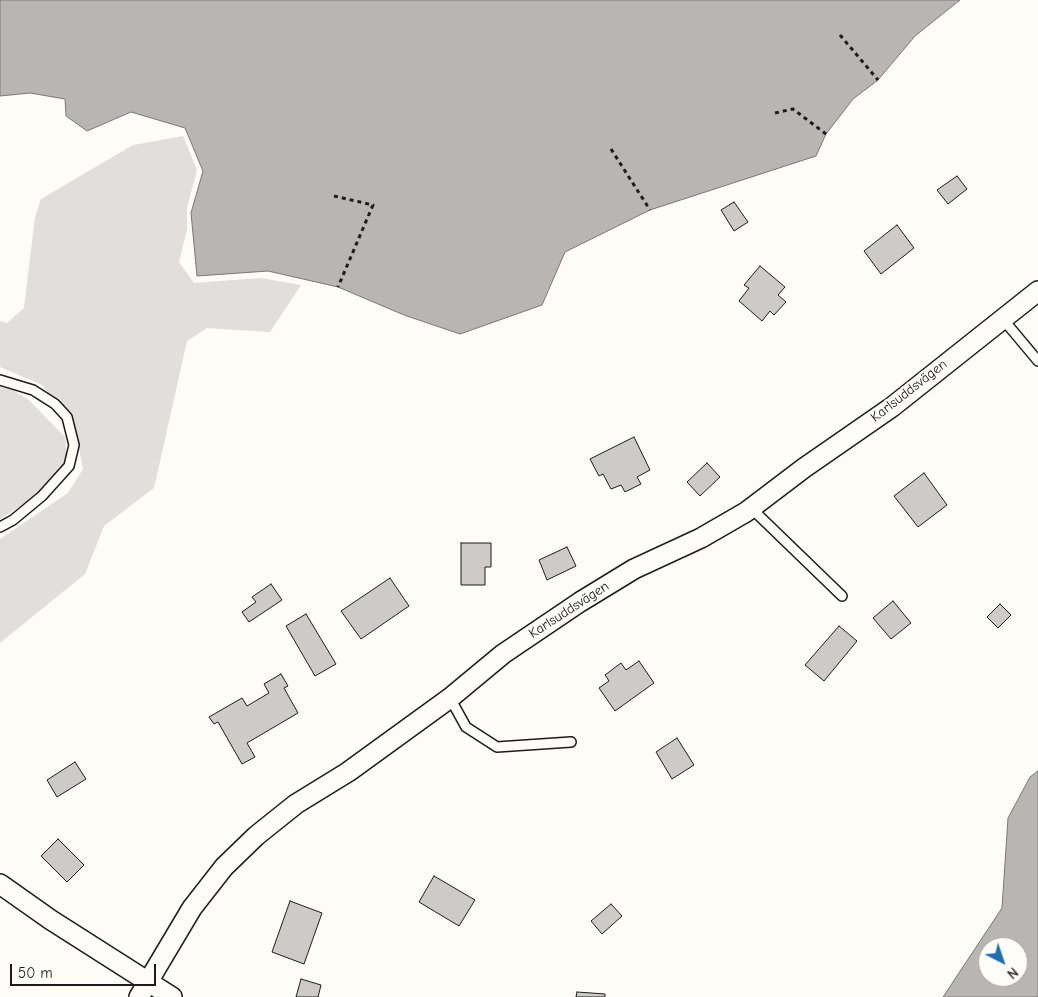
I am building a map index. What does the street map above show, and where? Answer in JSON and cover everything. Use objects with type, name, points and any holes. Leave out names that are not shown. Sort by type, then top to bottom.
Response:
[{"type":"street","name":"Karlsuddsvägen","points":[[143,989],[192,908],[224,867],[256,836],[296,804],[348,772],[450,698],[503,654],[580,602],[634,569],[701,538],[751,508],[804,468],[892,407],[1038,291]]},
{"type":"street","points":[[0,884],[143,989],[172,997]]},
{"type":"lane","points":[[1002,318],[1038,361]]},
{"type":"lane","points":[[0,380],[33,390],[55,404],[67,417],[74,445],[69,466],[53,484],[42,496],[13,520],[0,527]]},
{"type":"lane","points":[[751,508],[842,596]]},
{"type":"lane","points":[[450,698],[466,727],[497,748],[571,742]]},
{"type":"path","points":[[840,36],[878,80]]},
{"type":"path","points":[[775,113],[793,110],[826,134]]},
{"type":"path","points":[[611,149],[650,210]]},
{"type":"path","points":[[334,196],[373,205],[338,287]]},
{"type":"shaded area","points":[[0,0],[960,0],[915,36],[878,80],[853,99],[826,134],[816,156],[650,210],[565,252],[542,305],[460,334],[404,315],[338,287],[268,271],[197,276],[191,213],[203,171],[185,128],[131,112],[87,131],[66,116],[65,99],[30,93],[0,96]]},
{"type":"shaded area","points":[[183,136],[197,170],[187,208],[187,230],[179,262],[194,283],[261,278],[301,285],[270,332],[207,328],[187,341],[154,488],[104,526],[85,574],[0,643],[0,539],[68,493],[83,469],[75,428],[42,385],[0,367],[0,321],[7,323],[24,308],[35,217],[41,199],[133,145]]},
{"type":"shaded area","points":[[0,387],[13,390],[29,400],[65,437],[67,463],[34,497],[0,519]]},
{"type":"shaded area","points":[[1038,771],[1038,997],[943,997],[978,944],[978,987],[1028,987],[1028,937],[983,937],[1002,908],[1008,818],[1030,777]]},
{"type":"building","points":[[957,176],[967,189],[948,204],[937,190]]},
{"type":"building","points":[[734,202],[748,222],[734,231],[721,210]]},
{"type":"building","points":[[897,225],[914,248],[881,274],[864,251]]},
{"type":"building","points":[[760,266],[785,287],[778,295],[786,302],[774,315],[770,311],[762,321],[739,301],[749,288],[744,285]]},
{"type":"building","points":[[634,437],[650,470],[637,477],[641,484],[625,492],[621,485],[611,489],[603,474],[599,476],[590,459]]},
{"type":"building","points":[[707,463],[720,477],[700,496],[687,482]]},
{"type":"building","points":[[924,473],[947,505],[918,527],[894,496]]},
{"type":"building","points":[[461,543],[491,543],[491,567],[485,567],[485,585],[461,585]]},
{"type":"building","points":[[567,547],[576,566],[547,580],[539,560]]},
{"type":"building","points":[[390,578],[409,606],[361,639],[341,611]]},
{"type":"building","points":[[271,584],[282,600],[249,622],[242,612],[256,602],[252,597]]},
{"type":"building","points":[[893,601],[911,623],[891,639],[873,618]]},
{"type":"building","points":[[1000,604],[1011,615],[998,628],[987,617]]},
{"type":"building","points":[[306,614],[336,664],[315,676],[286,626]]},
{"type":"building","points":[[839,626],[857,641],[824,681],[805,665]]},
{"type":"building","points":[[639,661],[654,683],[615,711],[599,688],[609,681],[605,675],[621,663],[626,670]]},
{"type":"building","points":[[281,674],[288,686],[284,688],[298,713],[247,743],[255,757],[242,764],[218,722],[214,724],[209,717],[242,698],[247,706],[269,693],[264,684]]},
{"type":"building","points":[[677,738],[694,765],[672,779],[656,752]]},
{"type":"building","points":[[75,762],[86,779],[57,797],[47,780]]},
{"type":"building","points":[[58,839],[84,865],[67,882],[41,856]]},
{"type":"building","points":[[434,876],[475,900],[459,926],[419,902]]},
{"type":"building","points":[[290,901],[322,913],[304,964],[272,952]]},
{"type":"building","points":[[611,904],[622,916],[602,934],[591,921]]},
{"type":"building","points":[[301,979],[321,985],[318,997],[296,997]]},
{"type":"building","points":[[577,992],[605,994],[605,997],[576,997]]}]
